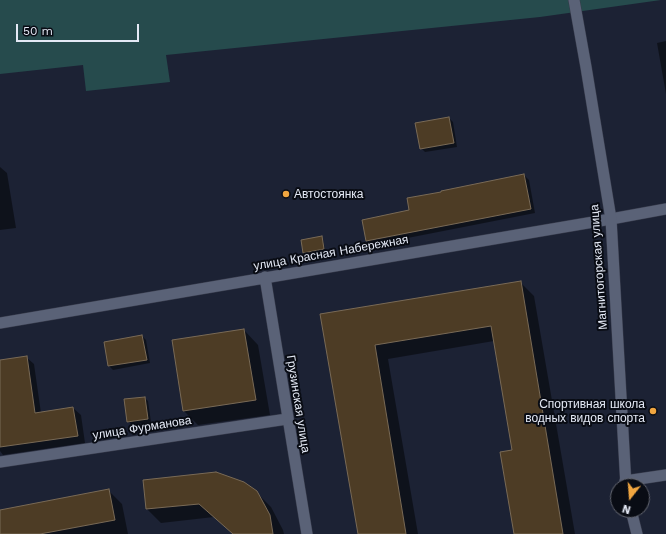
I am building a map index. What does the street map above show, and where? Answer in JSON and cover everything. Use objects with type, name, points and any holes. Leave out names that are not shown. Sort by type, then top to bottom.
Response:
[{"type":"street","name":"Магнитогорская улица","points":[[574,0],[611,219],[626,478]]},
{"type":"street","name":"улица Красная Набережная","points":[[0,323],[666,209]]},
{"type":"street","name":"Грузинская улица","points":[[265,278],[307,534]]},
{"type":"street","name":"улица Фурманова","points":[[0,462],[287,419]]},
{"type":"street","points":[[650,479],[666,475]]},
{"type":"street","points":[[633,518],[637,534]]},
{"type":"shaded area","points":[[0,0],[661,0],[540,17],[166,55],[170,82],[86,91],[83,65],[0,74]]},
{"type":"building","points":[[449,117],[454,143],[420,149],[415,123]]},
{"type":"building","points":[[524,174],[531,209],[366,241],[362,220],[409,210],[407,198]]},
{"type":"building","points":[[322,236],[324,249],[303,253],[301,240]]},
{"type":"building","points":[[521,281],[563,534],[514,534],[500,452],[512,450],[491,326],[375,345],[406,534],[358,534],[320,314]]},
{"type":"building","points":[[244,329],[256,400],[183,411],[172,340]]},
{"type":"building","points":[[142,335],[147,360],[108,366],[104,342]]},
{"type":"building","points":[[27,356],[35,413],[73,407],[78,436],[0,447],[0,360]]},
{"type":"building","points":[[145,397],[148,419],[127,422],[124,399]]},
{"type":"building","points":[[216,472],[244,482],[257,491],[270,515],[273,534],[233,534],[199,504],[146,509],[143,480]]},
{"type":"building","points":[[109,489],[115,520],[40,534],[0,534],[0,510]]},
{"type":"place","name":"Автостоянка","points":[[286,194]]},
{"type":"place","name":"Спортивная школа водных видов спорта","points":[[653,411]]}]
